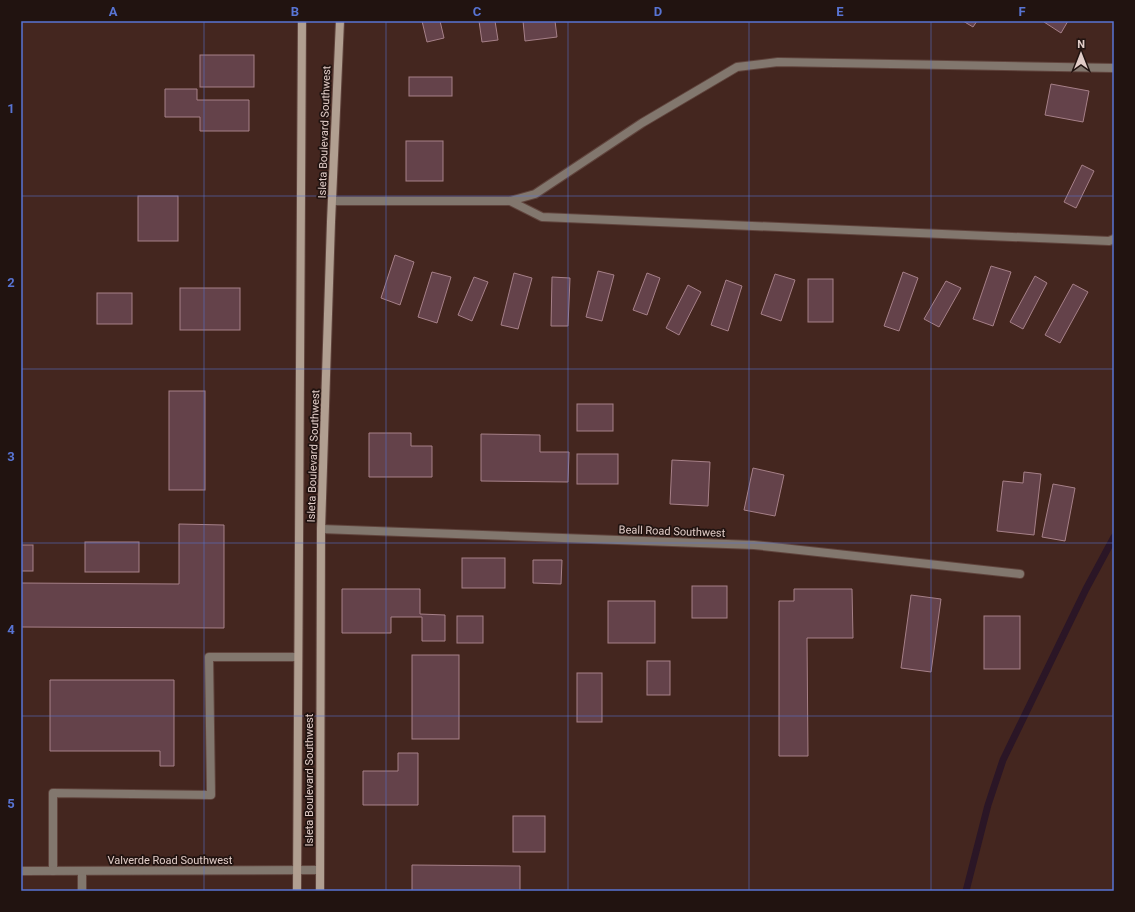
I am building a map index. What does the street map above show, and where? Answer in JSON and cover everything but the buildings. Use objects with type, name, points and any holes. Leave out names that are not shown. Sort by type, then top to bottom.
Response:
[{"type":"main road","name":"Isleta Boulevard Southwest","points":[[297,891],[297,657],[302,21]]},
{"type":"main road","name":"Isleta Boulevard Southwest","points":[[320,891],[322,529],[332,200],[340,21]]},
{"type":"street","points":[[332,200],[510,200],[535,194],[642,123],[737,67],[778,62],[1114,68]]},
{"type":"street","points":[[510,200],[542,217],[1102,241],[1114,239]]},
{"type":"street","name":"Beall Road Southwest","points":[[322,529],[754,545],[1020,574]]},
{"type":"street","points":[[53,871],[53,793],[211,795],[209,657],[297,657]]},
{"type":"street","name":"Valverde Road Southwest","points":[[21,871],[320,870]]},
{"type":"street","points":[[82,871],[82,891]]},
{"type":"waterway","points":[[966,891],[988,805],[1003,760],[1086,589],[1114,537]]}]
